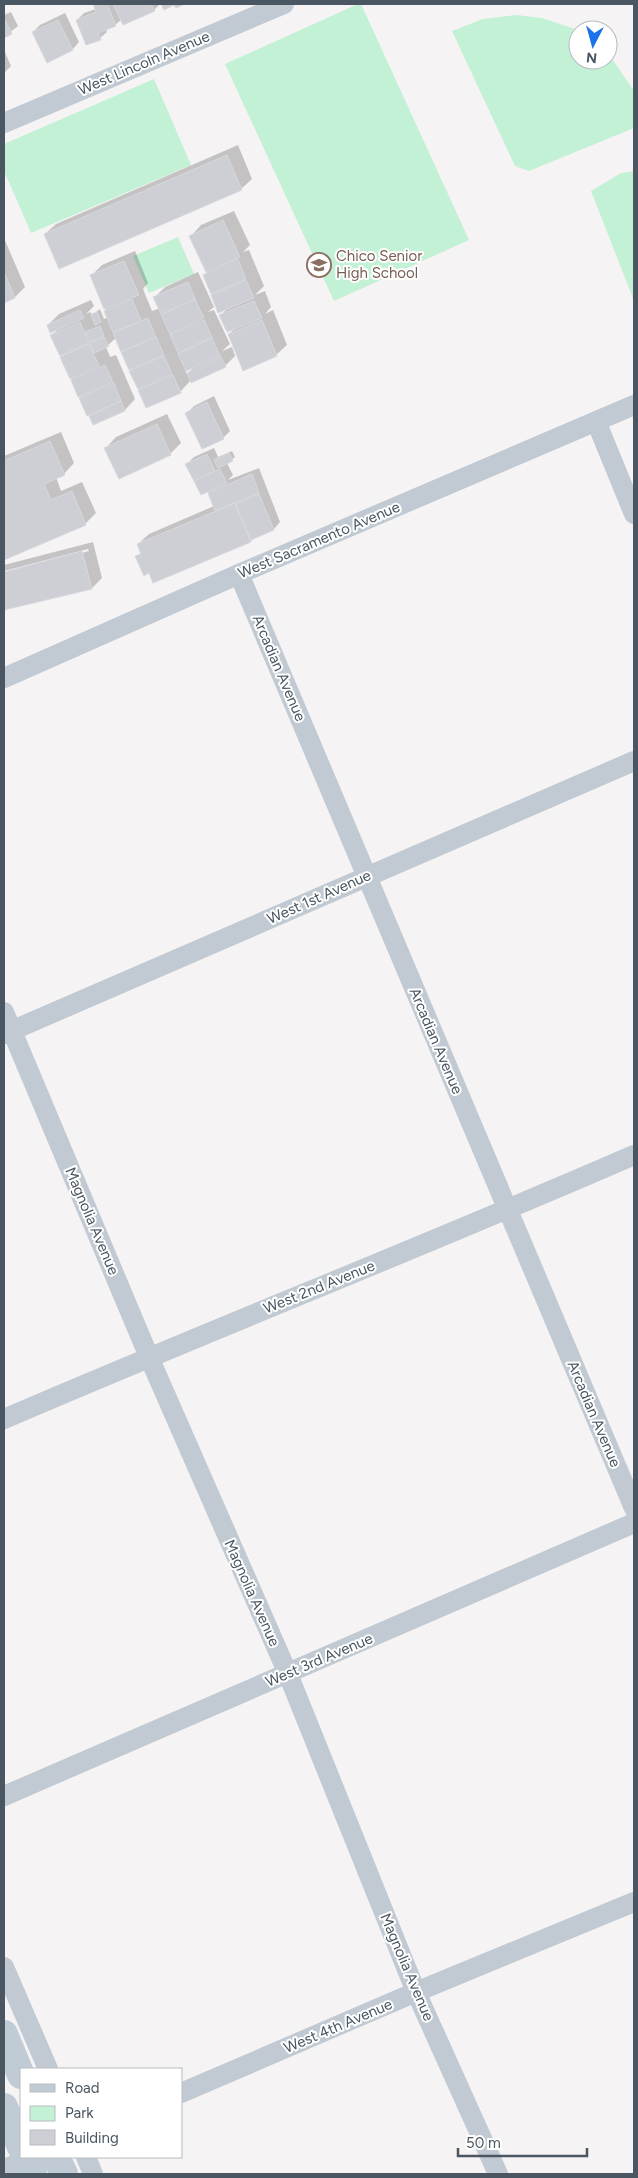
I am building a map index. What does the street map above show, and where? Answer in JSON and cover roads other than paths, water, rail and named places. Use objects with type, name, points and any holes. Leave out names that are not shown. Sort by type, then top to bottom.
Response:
[{"type":"main road","points":[[4,2034],[20,2073]]},
{"type":"main road","points":[[4,2106],[20,2149]]},
{"type":"main road","points":[[56,2158],[64,2174]]},
{"type":"street","name":"West Lincoln Avenue","points":[[4,123],[284,4]]},
{"type":"street","name":"West Sacramento Avenue","points":[[4,678],[239,574],[634,405]]},
{"type":"street","points":[[596,422],[634,514]]},
{"type":"street","name":"Arcadian Avenue","points":[[239,574],[634,1508]]},
{"type":"street","name":"West 1st Avenue","points":[[8,1033],[634,762]]},
{"type":"street","name":"Magnolia Avenue","points":[[4,1012],[8,1033],[288,1674],[416,1992],[498,2174]]},
{"type":"street","name":"West 2nd Avenue","points":[[4,1419],[149,1357],[508,1210],[634,1155]]},
{"type":"street","name":"West 3rd Avenue","points":[[4,1796],[634,1523]]},
{"type":"street","name":"West 4th Avenue","points":[[182,2093],[416,1992],[634,1902]]},
{"type":"street","points":[[4,1967],[48,2068]]},
{"type":"street","points":[[86,2158],[93,2174]]},
{"type":"place","name":"Chico Senior High School","points":[[319,265]]}]
